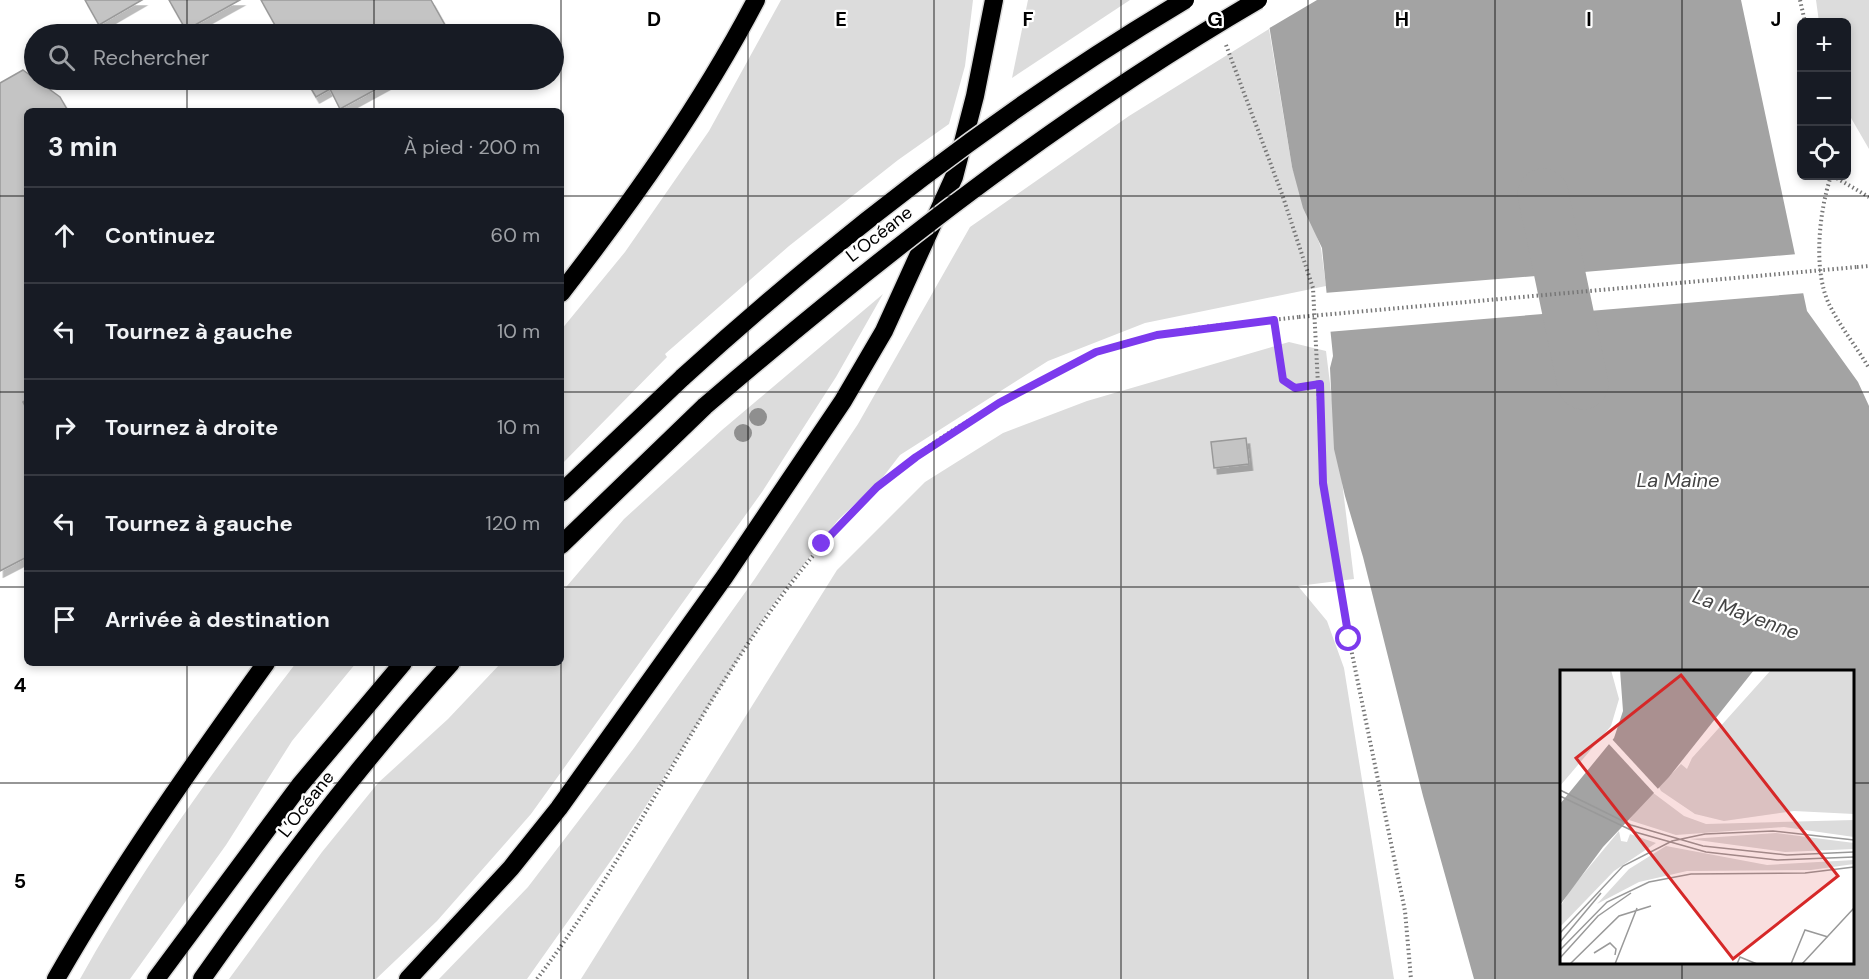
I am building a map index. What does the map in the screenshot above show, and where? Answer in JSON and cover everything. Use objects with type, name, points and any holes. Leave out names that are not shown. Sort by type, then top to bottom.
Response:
[{"type":"highway","points":[[564,289],[675,139],[734,43],[756,0]]},
{"type":"highway","points":[[408,979],[496,885],[559,808],[725,576],[843,401],[884,331],[954,177],[975,96],[994,0]]},
{"type":"highway","name":"L’Océane","points":[[564,490],[683,377],[810,266],[898,197],[1006,118],[1185,0]]},
{"type":"highway","name":"L’Océane","points":[[564,542],[705,406],[828,301],[949,206],[1137,74],[1258,0]]},
{"type":"highway","points":[[56,979],[102,899],[163,807],[264,666]]},
{"type":"highway","name":"L’Océane","points":[[156,979],[300,785],[400,666]]},
{"type":"highway","name":"L’Océane","points":[[202,979],[261,894],[355,776],[448,666]]},
{"type":"path","points":[[1800,0],[1803,18]]},
{"type":"path","points":[[1223,40],[1282,194],[1313,288],[1320,384],[1323,483],[1349,639],[1405,911],[1411,979]]},
{"type":"path","points":[[1831,180],[1820,219],[1823,284],[1830,307],[1869,368]]},
{"type":"path","points":[[1839,180],[1869,197]]},
{"type":"path","points":[[537,979],[617,863],[699,721],[772,609],[822,544],[877,487],[958,427],[1096,352],[1157,335],[1299,317],[1869,266]]},
{"type":"path","points":[[1274,320],[1283,380],[1295,388],[1320,384]]},
{"type":"shaded area","points":[[781,0],[973,0],[965,66],[949,124],[898,160],[789,246],[665,354],[667,357],[564,462],[564,326],[625,252],[709,131]]},
{"type":"shaded area","points":[[1028,0],[1130,0],[1012,78]]},
{"type":"shaded area","points":[[1816,0],[1869,0],[1869,149],[1851,118],[1851,18],[1818,18]]},
{"type":"shaded area","points":[[1269,29],[1292,167],[1321,248],[1326,286],[1145,323],[1048,361],[900,455],[883,477],[838,520],[769,610],[617,852],[527,979],[439,979],[528,887],[634,748],[754,580],[858,424],[970,227],[1129,116]]},
{"type":"shaded area","points":[[883,294],[836,377],[762,492],[531,814],[437,921],[376,979],[229,979],[322,852],[378,783],[448,719],[498,666],[564,666],[564,589],[624,519],[722,430]]},
{"type":"shaded area","points":[[1289,342],[1326,351],[1354,579],[1298,586],[1327,621],[1344,668],[1394,979],[581,979],[837,570],[925,482],[1003,433],[1087,401]]},
{"type":"shaded area","points":[[294,666],[354,666],[292,741],[226,845],[130,979],[80,979],[155,856],[238,739]]},
{"type":"water","name":"La Maine","points":[[1265,0],[1741,0],[1807,311],[1858,382],[1869,406],[1869,979],[1474,979],[1423,796],[1334,449],[1330,368],[1333,356],[1322,248],[1303,208],[1292,167]],"holes":[[[1559,262],[1571,262],[1574,266],[1581,311],[1577,316],[1563,314],[1556,266]]]},
{"type":"pier","points":[[1262,0],[1317,0],[1266,30]]},
{"type":"pier","points":[[1798,254],[1806,293],[1577,312],[1572,273]]},
{"type":"pier","points":[[1560,274],[1567,312],[1327,332],[1324,293]]},
{"type":"building","points":[[85,0],[142,0],[101,24],[98,24]]},
{"type":"building","points":[[169,0],[240,0],[197,24],[183,24]]},
{"type":"building","points":[[261,0],[431,0],[444,24],[274,24]]},
{"type":"building","points":[[23,70],[24,90],[50,90],[60,97],[66,108],[24,108],[24,559],[0,571],[0,83]]},
{"type":"building","points":[[312,90],[328,90],[316,97]]},
{"type":"building","points":[[330,90],[375,90],[342,108],[340,108]]},
{"type":"building","points":[[1246,438],[1249,464],[1214,468],[1211,442]]},
{"type":"waterway","name":"La Maine","points":[[1543,194],[1583,384]]},
{"type":"route","points":[[822,544],[877,487],[958,427],[1096,352],[1157,335],[1217,325],[1274,320],[1280,373],[1283,380],[1295,388],[1320,384],[1323,483],[1349,639]]},
{"type":"water label","name":"La Mayenne","points":[[1746,614]]}]
